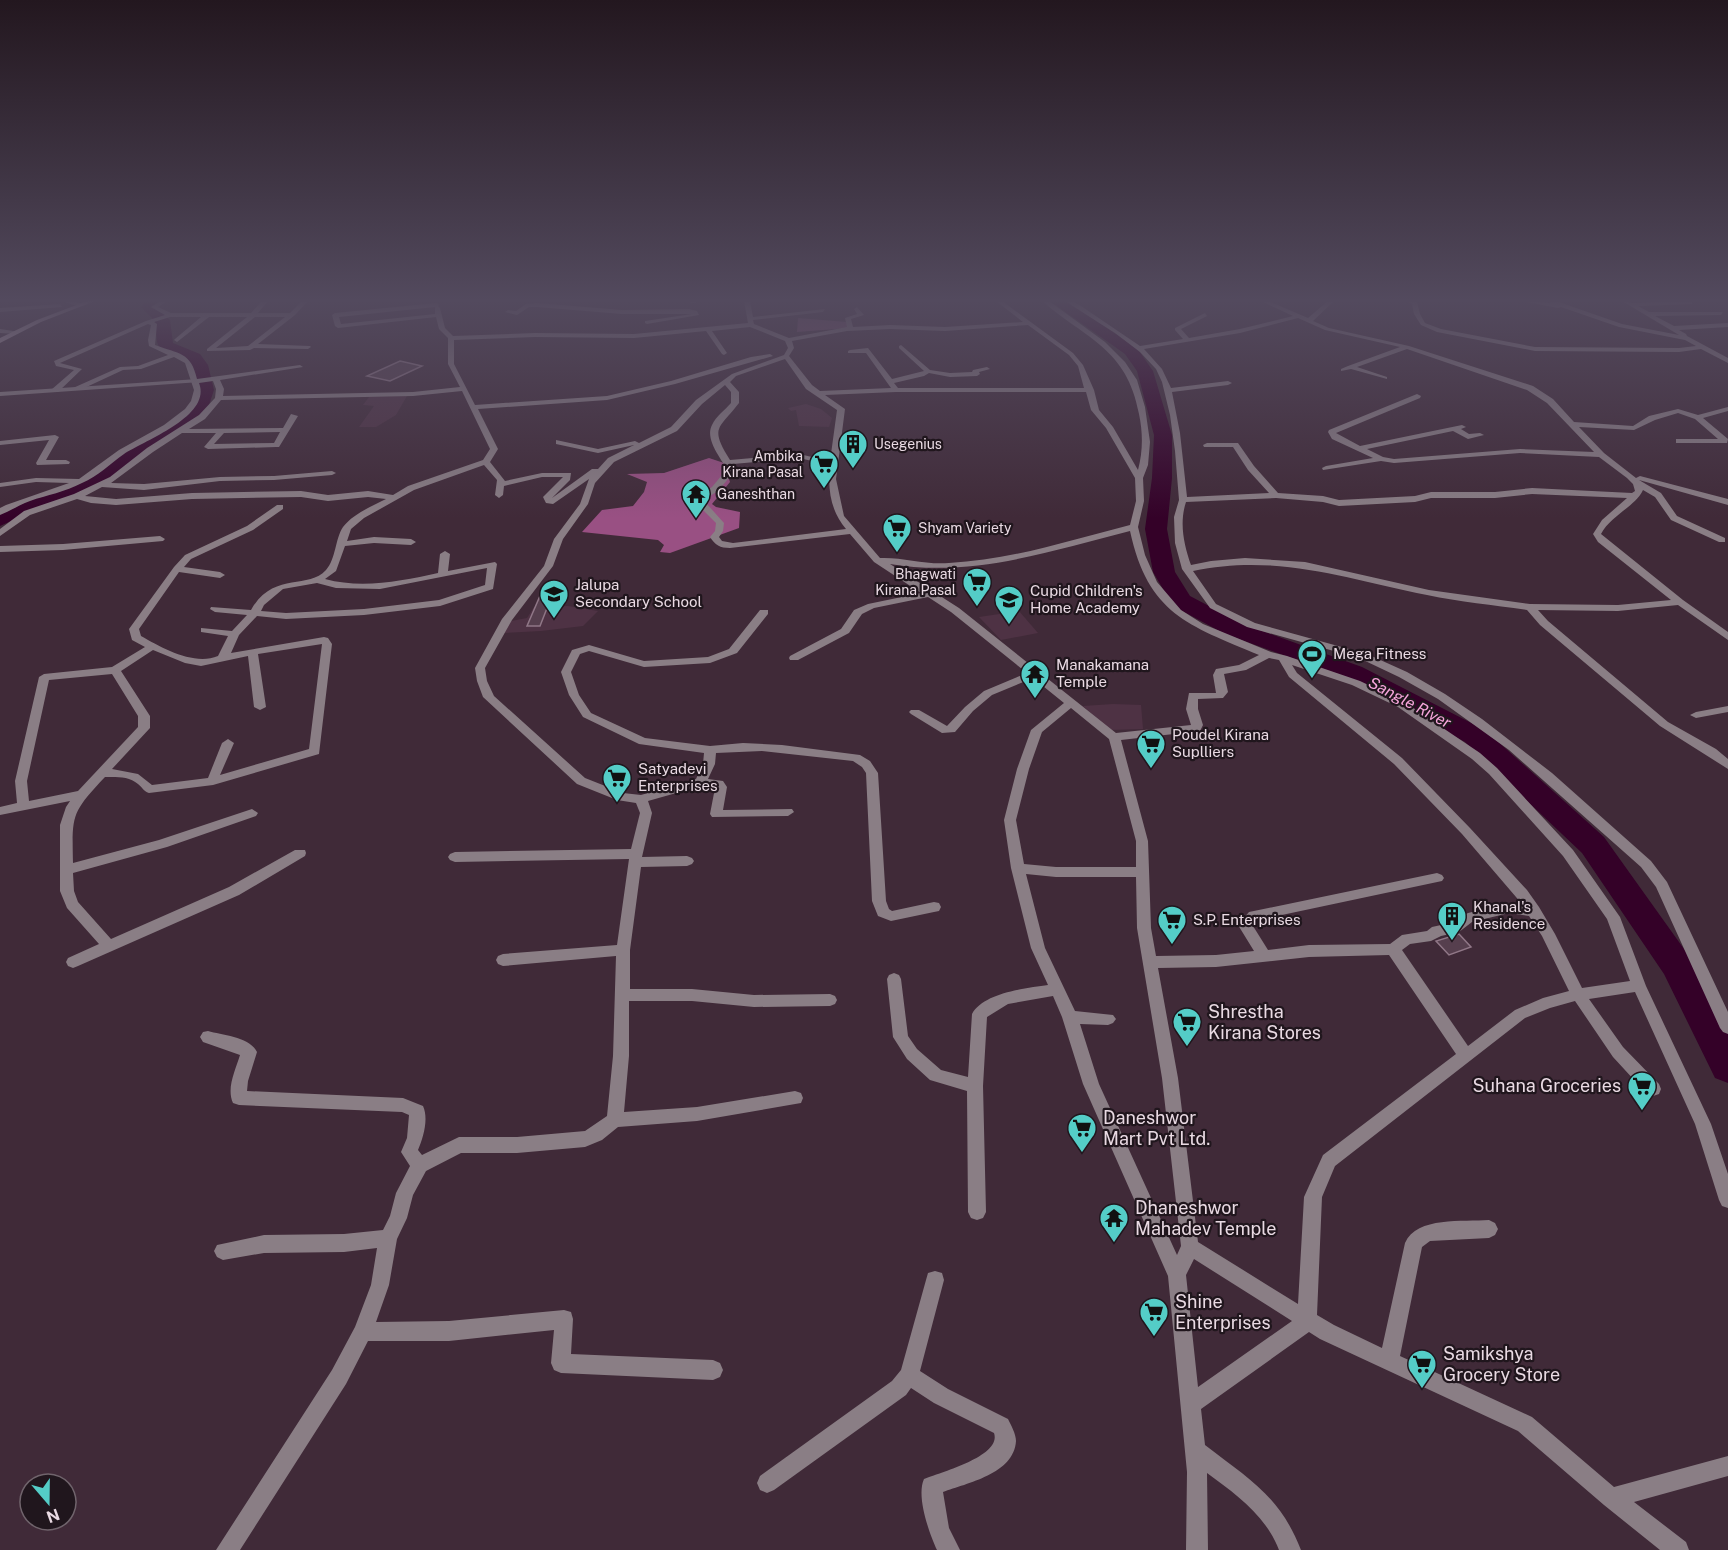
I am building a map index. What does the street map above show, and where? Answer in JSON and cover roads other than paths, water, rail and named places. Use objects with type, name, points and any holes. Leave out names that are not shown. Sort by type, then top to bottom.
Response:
[{"type":"street","points":[[55,390],[74,373]]},
{"type":"street","points":[[77,388],[110,373]]},
{"type":"street","points":[[0,512],[81,481],[124,450],[171,425],[186,412],[198,395],[192,373]]},
{"type":"street","points":[[0,394],[215,380],[259,373]]},
{"type":"street","points":[[224,657],[234,634],[254,614],[260,603],[280,587],[317,580],[331,571],[347,528],[361,516],[411,488],[486,462],[494,449],[456,373]]},
{"type":"street","points":[[473,407],[589,401],[615,397],[704,373]]},
{"type":"street","points":[[501,484],[542,475],[568,475],[547,497],[549,501],[553,501],[611,460],[674,429],[699,402],[738,373]]},
{"type":"street","points":[[800,373],[809,387],[841,409],[833,456],[832,479],[840,516],[877,560],[964,616],[1113,737],[1142,841],[1144,928],[1170,1078],[1190,1247],[1177,1275]]},
{"type":"street","points":[[883,373],[893,387]]},
{"type":"street","points":[[893,387],[890,382],[924,373]]},
{"type":"street","points":[[934,373],[941,376],[977,373]]},
{"type":"street","points":[[1084,373],[1095,410],[1109,428],[1139,478],[1140,501],[1134,527],[1140,555],[1152,583],[1177,612],[1199,626],[1269,655],[1283,657],[1387,696],[1494,771],[1585,874],[1613,917],[1639,986],[1702,1124],[1728,1200]]},
{"type":"street","points":[[1129,373],[1146,428],[1143,471],[1139,478]]},
{"type":"street","points":[[1161,373],[1175,422],[1183,500],[1178,537],[1187,569],[1213,606],[1251,626],[1378,662],[1435,693],[1518,751],[1646,864],[1662,885],[1728,1028]]},
{"type":"street","points":[[1365,373],[1385,378]]},
{"type":"street","points":[[1486,373],[1530,388],[1550,401],[1601,455],[1637,483],[1658,495],[1674,518],[1722,540]]},
{"type":"street","points":[[0,533],[27,513],[103,485],[150,450],[202,417],[219,398],[220,389],[215,380]]},
{"type":"street","points":[[726,381],[735,392],[735,403],[713,430],[717,448],[729,462],[735,475],[725,477],[715,489],[700,498],[702,504],[720,523],[719,531],[714,537],[723,546],[854,531]]},
{"type":"street","points":[[1167,391],[1228,383]]},
{"type":"street","points":[[820,393],[893,387],[949,394],[1090,390]]},
{"type":"street","points":[[219,398],[413,394],[464,389]]},
{"type":"street","points":[[1381,459],[1335,437],[1332,432],[1418,396]]},
{"type":"street","points":[[1698,417],[1728,409]]},
{"type":"street","points":[[1571,424],[1634,428],[1668,412],[1678,411],[1698,417],[1726,441]]},
{"type":"street","points":[[222,431],[208,447],[276,445],[294,416]]},
{"type":"street","points":[[1361,448],[1459,428],[1468,437],[1480,435]]},
{"type":"street","points":[[182,430],[286,430]]},
{"type":"street","points":[[0,443],[55,436],[40,463],[66,462]]},
{"type":"street","points":[[1678,441],[1726,441]]},
{"type":"street","points":[[559,442],[598,450],[610,446],[648,442]]},
{"type":"street","points":[[1207,445],[1235,445],[1251,468],[1276,495]]},
{"type":"street","points":[[1326,468],[1381,459],[1413,460],[1520,451],[1601,455]]},
{"type":"street","points":[[729,462],[799,456],[812,459],[833,456]]},
{"type":"street","points":[[611,460],[591,482],[584,504],[559,539],[548,566],[507,619],[480,668],[489,697],[581,781],[621,797],[641,799],[701,782],[719,784],[721,787],[716,814],[788,812]]},
{"type":"street","points":[[486,462],[501,484],[499,495]]},
{"type":"street","points":[[103,485],[144,487],[220,479],[274,478],[332,473]]},
{"type":"street","points":[[1630,476],[1728,502]]},
{"type":"street","points":[[0,485],[36,480],[81,481]]},
{"type":"street","points":[[1637,483],[1640,491],[1600,527],[1597,534],[1680,602],[1728,637]]},
{"type":"street","points":[[1183,500],[1276,495],[1323,499],[1339,503],[1415,499],[1431,495],[1495,495],[1532,491],[1636,496]]},
{"type":"street","points":[[78,496],[110,502],[192,496],[301,494],[328,498],[368,494],[392,497]]},
{"type":"street","points":[[100,773],[138,776],[149,789],[213,781],[315,751],[318,744],[327,644],[324,640],[224,657],[199,664],[161,648],[151,647],[136,638],[134,629],[177,568],[188,557],[250,528],[280,507]]},
{"type":"street","points":[[877,560],[924,567],[954,566],[1005,558],[1134,527]]},
{"type":"street","points":[[0,549],[63,547],[160,539]]},
{"type":"street","points":[[341,544],[374,540],[411,542]]},
{"type":"street","points":[[443,574],[445,554]]},
{"type":"street","points":[[1187,569],[1245,561],[1305,565],[1429,593],[1530,607],[1618,608],[1680,602]]},
{"type":"street","points":[[215,609],[286,616],[412,608],[440,603],[489,587],[492,564],[394,584],[366,586],[327,584],[317,580]]},
{"type":"street","points":[[177,568],[220,575]]},
{"type":"street","points":[[794,658],[845,631],[858,612],[871,606],[928,594]]},
{"type":"street","points":[[1530,607],[1544,623],[1664,724],[1712,752],[1728,765]]},
{"type":"street","points":[[764,612],[733,651],[710,660],[644,664],[589,648],[576,652],[566,672],[574,695],[587,715],[643,741],[710,750],[723,747],[856,758],[866,764],[872,773],[879,901],[883,912],[891,916],[934,908]]},
{"type":"street","points":[[205,630],[234,634]]},
{"type":"street","points":[[23,806],[21,782],[44,677],[115,670],[151,647]]},
{"type":"street","points":[[253,652],[260,707]]},
{"type":"street","points":[[1113,737],[1196,729],[1192,709],[1193,696],[1219,696],[1223,692],[1218,675],[1220,671],[1242,668],[1269,655]]},
{"type":"street","points":[[1283,657],[1293,675],[1398,761],[1466,831],[1534,911],[1577,993],[1618,1053],[1653,1089]]},
{"type":"street","points":[[109,946],[72,904],[67,891],[66,825],[72,807],[82,794],[144,728],[144,716],[115,670]]},
{"type":"street","points":[[915,712],[946,730],[951,729],[988,693],[1034,674]]},
{"type":"street","points":[[1070,704],[1037,730],[1023,769],[1010,820],[1018,868],[1038,948],[1070,1017],[1091,1084],[1177,1275],[1197,1472],[1197,1550]]},
{"type":"street","points":[[1696,715],[1728,709]]},
{"type":"street","points":[[213,781],[215,771],[228,743]]},
{"type":"street","points":[[701,782],[709,764],[710,750]]},
{"type":"street","points":[[0,810],[82,794]]},
{"type":"street","points":[[615,1120],[621,1056],[623,950],[636,858],[646,813],[641,799]]},
{"type":"street","points":[[66,870],[162,844],[252,813]]},
{"type":"street","points":[[73,962],[234,891],[300,853]]},
{"type":"street","points":[[455,857],[636,858],[687,861]]},
{"type":"street","points":[[1018,868],[1056,872],[1143,872]]},
{"type":"street","points":[[1265,957],[1245,925],[1254,916],[1437,878]]},
{"type":"street","points":[[1150,962],[1265,957],[1309,951],[1392,949],[1407,939],[1431,936],[1437,931],[1454,928],[1468,918],[1509,908],[1534,911]]},
{"type":"street","points":[[1392,949],[1466,1056]]},
{"type":"street","points":[[503,960],[623,950]]},
{"type":"street","points":[[894,979],[901,1037],[912,1054],[936,1075],[975,1086]]},
{"type":"street","points":[[1308,1320],[1313,1197],[1329,1161],[1520,1014],[1539,1004],[1577,993],[1639,986]]},
{"type":"street","points":[[977,1212],[975,1086],[980,1014],[987,1006],[1000,1001],[1058,990]]},
{"type":"street","points":[[622,995],[682,995],[754,1001],[830,1000]]},
{"type":"street","points":[[1070,1017],[1108,1019]]},
{"type":"street","points":[[208,1037],[239,1046],[249,1052],[240,1081],[239,1098],[362,1102],[403,1106],[417,1111],[415,1138],[409,1152],[420,1165]]},
{"type":"street","points":[[227,1550],[339,1377],[363,1332],[380,1285],[388,1238],[398,1218],[405,1193],[420,1165],[459,1144],[517,1145],[585,1139],[596,1135],[615,1120],[697,1114],[795,1098]]},
{"type":"street","points":[[1389,1361],[1414,1243],[1420,1236],[1429,1232],[1489,1229]]},
{"type":"street","points":[[223,1251],[264,1244],[344,1243],[388,1238]]},
{"type":"street","points":[[1190,1247],[1327,1332],[1525,1424],[1611,1498],[1678,1550]]},
{"type":"street","points":[[767,1483],[899,1388],[909,1375],[935,1280]]},
{"type":"street","points":[[363,1332],[450,1331],[564,1319],[561,1363],[713,1370]]},
{"type":"street","points":[[1190,1405],[1308,1320]]},
{"type":"street","points":[[909,1375],[941,1396],[1001,1426],[1006,1439],[1003,1451],[986,1466],[931,1486],[939,1531],[949,1550]]},
{"type":"street","points":[[1195,1451],[1244,1488],[1269,1512],[1286,1533],[1290,1550]]},
{"type":"street","points":[[1611,1498],[1728,1466]]},
{"type":"waterway","points":[[0,520],[42,500],[93,484],[121,461],[169,432],[202,404],[206,390],[202,373]]},
{"type":"waterway","name":"Sangle River","points":[[1146,373],[1163,435],[1162,478],[1156,529],[1164,572],[1181,601],[1234,629],[1353,672],[1475,736],[1593,845],[1677,966],[1728,1067]]},
{"type":"place","name":"Usegenius","points":[[853,470]]},
{"type":"place","name":"Ambika Kirana Pasal","points":[[824,490]]},
{"type":"place","name":"Ganeshthan","points":[[696,520]]},
{"type":"place","name":"Shyam Variety","points":[[897,554]]},
{"type":"place","name":"Bhagwati Kirana Pasal","points":[[977,608]]},
{"type":"place","name":"Jalupa Secondary School","points":[[554,620]]},
{"type":"place","name":"Cupid Children's Home Academy","points":[[1009,626]]},
{"type":"place","name":"Mega Fitness","points":[[1312,680]]},
{"type":"place","name":"Manakamana Temple","points":[[1035,700]]},
{"type":"place","name":"Poudel Kirana Suplliers","points":[[1151,770]]},
{"type":"place","name":"Satyadevi Enterprises","points":[[617,804]]},
{"type":"place","name":"Khanal's Residence","points":[[1452,942]]},
{"type":"place","name":"S.P. Enterprises","points":[[1172,946]]},
{"type":"place","name":"Shrestha Kirana Stores","points":[[1187,1048]]},
{"type":"place","name":"Suhana Groceries","points":[[1642,1112]]},
{"type":"place","name":"Daneshwor Mart Pvt Ltd.","points":[[1082,1154]]},
{"type":"place","name":"Dhaneshwor Mahadev Temple","points":[[1114,1244]]},
{"type":"place","name":"Shine Enterprises","points":[[1154,1338]]},
{"type":"place","name":"Samikshya Grocery Store","points":[[1422,1390]]}]
